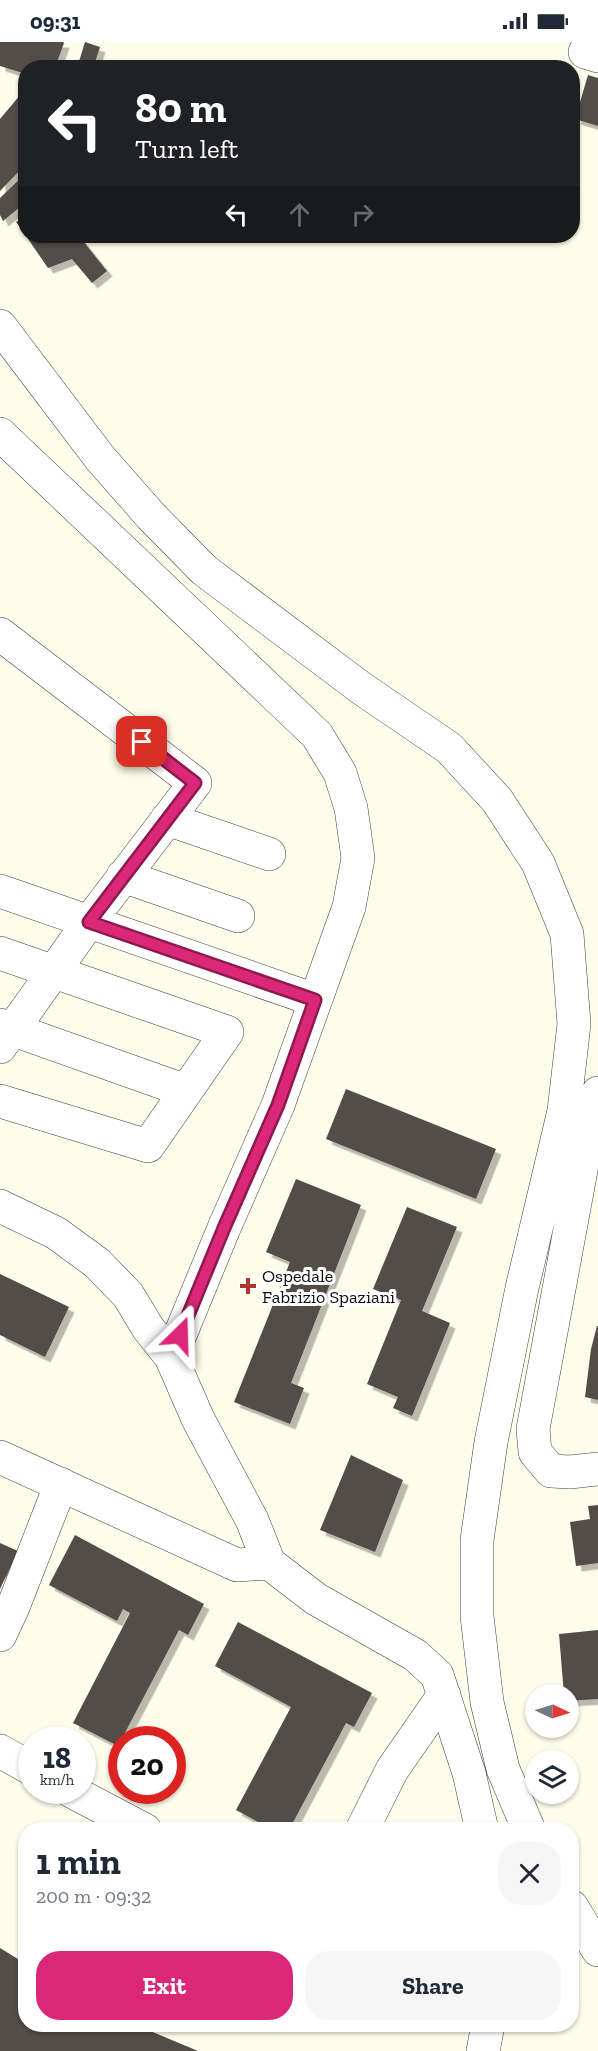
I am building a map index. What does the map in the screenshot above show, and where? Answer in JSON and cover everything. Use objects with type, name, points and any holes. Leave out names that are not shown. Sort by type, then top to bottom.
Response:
[{"type":"street","points":[[0,326],[100,458],[151,516],[204,570],[361,688],[449,748],[497,800],[538,863],[567,934],[574,1024],[564,1111],[517,1310],[491,1442],[477,1540],[477,1617],[487,1702],[503,1769],[526,1822]]},
{"type":"street","points":[[0,434],[317,735],[340,773],[351,808],[358,858],[349,907],[278,1105],[171,1357]]},
{"type":"street","points":[[0,634],[195,783],[4,1034],[186,1091]]},
{"type":"street","points":[[167,819],[269,854]]},
{"type":"street","points":[[123,876],[238,916]]},
{"type":"street","points":[[0,891],[315,1000]]},
{"type":"street","points":[[0,952],[227,1032],[148,1146],[0,1101]]},
{"type":"street","points":[[598,1093],[594,1100],[590,1165],[533,1429],[535,1452],[551,1471],[570,1472],[598,1469]]},
{"type":"street","points":[[0,1206],[56,1233],[97,1263],[128,1295],[148,1328],[171,1357],[198,1419],[252,1520],[269,1563],[316,1599],[415,1655],[437,1675],[469,1773],[480,1822]]},
{"type":"street","points":[[0,1456],[237,1565],[269,1563]]},
{"type":"street","points":[[0,1635],[61,1485]]},
{"type":"street","points":[[366,1822],[392,1770],[444,1695]]},
{"type":"street","points":[[0,1751],[18,1761]]},
{"type":"street","points":[[96,1804],[130,1822]]},
{"type":"street","points":[[579,1919],[598,1950]]},
{"type":"street","points":[[483,2051],[487,2032]]},
{"type":"building","points":[[0,42],[64,43],[58,60],[18,60],[18,72],[0,66]]},
{"type":"building","points":[[85,42],[100,47],[96,60],[79,60]]},
{"type":"building","points":[[588,75],[598,78],[598,126],[580,121],[580,102]]},
{"type":"building","points":[[18,98],[18,172],[0,191],[0,119]]},
{"type":"building","points":[[18,181],[18,209],[3,221],[0,215],[0,198]]},
{"type":"building","points":[[31,243],[85,243],[107,271],[92,283],[72,259],[48,268]]},
{"type":"building","points":[[346,1089],[496,1149],[476,1199],[326,1139]]},
{"type":"building","points":[[296,1179],[361,1205],[291,1383],[304,1388],[290,1424],[234,1402],[290,1262],[266,1252]]},
{"type":"building","points":[[407,1207],[457,1227],[422,1311],[450,1323],[412,1416],[393,1408],[398,1397],[367,1384],[401,1300],[373,1289]]},
{"type":"building","points":[[0,1274],[69,1307],[45,1357],[0,1335]]},
{"type":"building","points":[[597,1326],[598,1400],[585,1397],[591,1349]]},
{"type":"building","points":[[351,1455],[403,1480],[375,1552],[320,1530]]},
{"type":"building","points":[[598,1505],[598,1563],[576,1566],[570,1522],[590,1519],[588,1506]]},
{"type":"building","points":[[75,1535],[204,1604],[188,1635],[179,1630],[129,1726],[108,1726],[108,1741],[96,1735],[96,1726],[79,1726],[73,1723],[130,1613],[123,1609],[117,1621],[49,1585]]},
{"type":"building","points":[[0,1543],[18,1551],[0,1589]]},
{"type":"building","points":[[238,1622],[372,1693],[354,1727],[346,1723],[293,1822],[258,1822],[236,1810],[291,1707],[215,1666]]},
{"type":"building","points":[[598,1630],[598,1699],[579,1700],[579,1684],[563,1684],[559,1634]]},
{"type":"building","points":[[0,1948],[18,1959],[18,2032],[153,2032],[198,2051],[0,2051]]},
{"type":"place","name":"Ospedale Fabrizio Spaziani","points":[[248,1286]]},
{"type":"route","points":[[142,742],[195,783],[89,922],[315,1000],[278,1105],[180,1335]]}]
